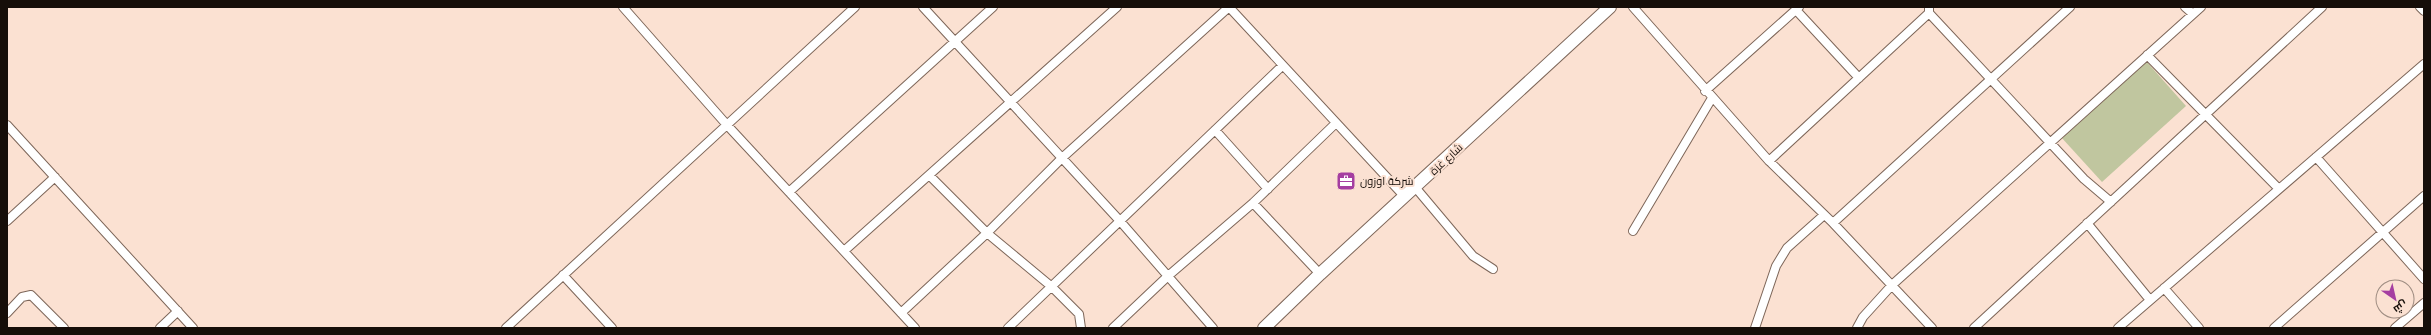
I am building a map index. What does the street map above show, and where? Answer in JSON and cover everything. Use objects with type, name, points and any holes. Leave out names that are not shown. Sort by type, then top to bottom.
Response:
[{"type":"main road","name":"شارع غزة","points":[[1264,328],[1320,274],[1610,7]]},
{"type":"street","points":[[622,7],[727,125],[915,328]]},
{"type":"street","points":[[506,328],[855,7]]},
{"type":"street","points":[[923,7],[1120,221],[1213,328]]},
{"type":"street","points":[[789,192],[993,7]]},
{"type":"street","points":[[844,251],[1117,7]]},
{"type":"street","points":[[901,312],[987,233],[1062,158],[1230,7],[1282,66],[1404,197]]},
{"type":"street","points":[[1634,7],[1705,91],[1769,161],[1832,223],[1932,328]]},
{"type":"street","points":[[1832,223],[2070,7]]},
{"type":"street","points":[[2185,7],[2193,14]]},
{"type":"street","points":[[1857,328],[1864,317],[1892,285],[2201,7]]},
{"type":"street","points":[[1974,328],[2204,114],[2322,7]]},
{"type":"street","points":[[2420,7],[2424,11]]},
{"type":"street","points":[[1705,91],[1798,9],[1859,78]]},
{"type":"street","points":[[1769,161],[1859,78],[1929,10],[1975,64],[1992,78],[2084,179],[2111,202]]},
{"type":"street","points":[[2147,55],[2279,189]]},
{"type":"street","points":[[2118,328],[2424,64]]},
{"type":"street","points":[[1008,328],[1282,66]]},
{"type":"street","points":[[1633,231],[1712,98]]},
{"type":"street","points":[[1113,328],[1168,276],[1253,203],[1336,123]]},
{"type":"street","points":[[7,125],[193,328]]},
{"type":"street","points":[[1215,130],[1268,189]]},
{"type":"street","points":[[2316,157],[2424,279]]},
{"type":"street","points":[[929,175],[987,233],[1052,287],[1079,314],[1081,328]]},
{"type":"street","points":[[7,220],[54,177]]},
{"type":"street","points":[[1415,187],[1473,256],[1494,269]]},
{"type":"street","points":[[2274,328],[2424,196]]},
{"type":"street","points":[[1253,203],[1320,274]]},
{"type":"street","points":[[1755,328],[1776,266],[1787,248],[1824,215]]},
{"type":"street","points":[[2088,223],[2150,300]]},
{"type":"street","points":[[564,275],[612,328]]},
{"type":"street","points":[[2164,288],[2199,328]]},
{"type":"street","points":[[7,312],[22,297],[31,295],[64,328]]},
{"type":"street","points":[[2395,328],[2424,303]]},
{"type":"street","points":[[160,328],[178,311]]},
{"type":"green space","points":[[2146,61],[2186,106],[2102,182],[2061,137]]},
{"type":"place","name":"شركة اوزون","points":[[1346,181]]}]
